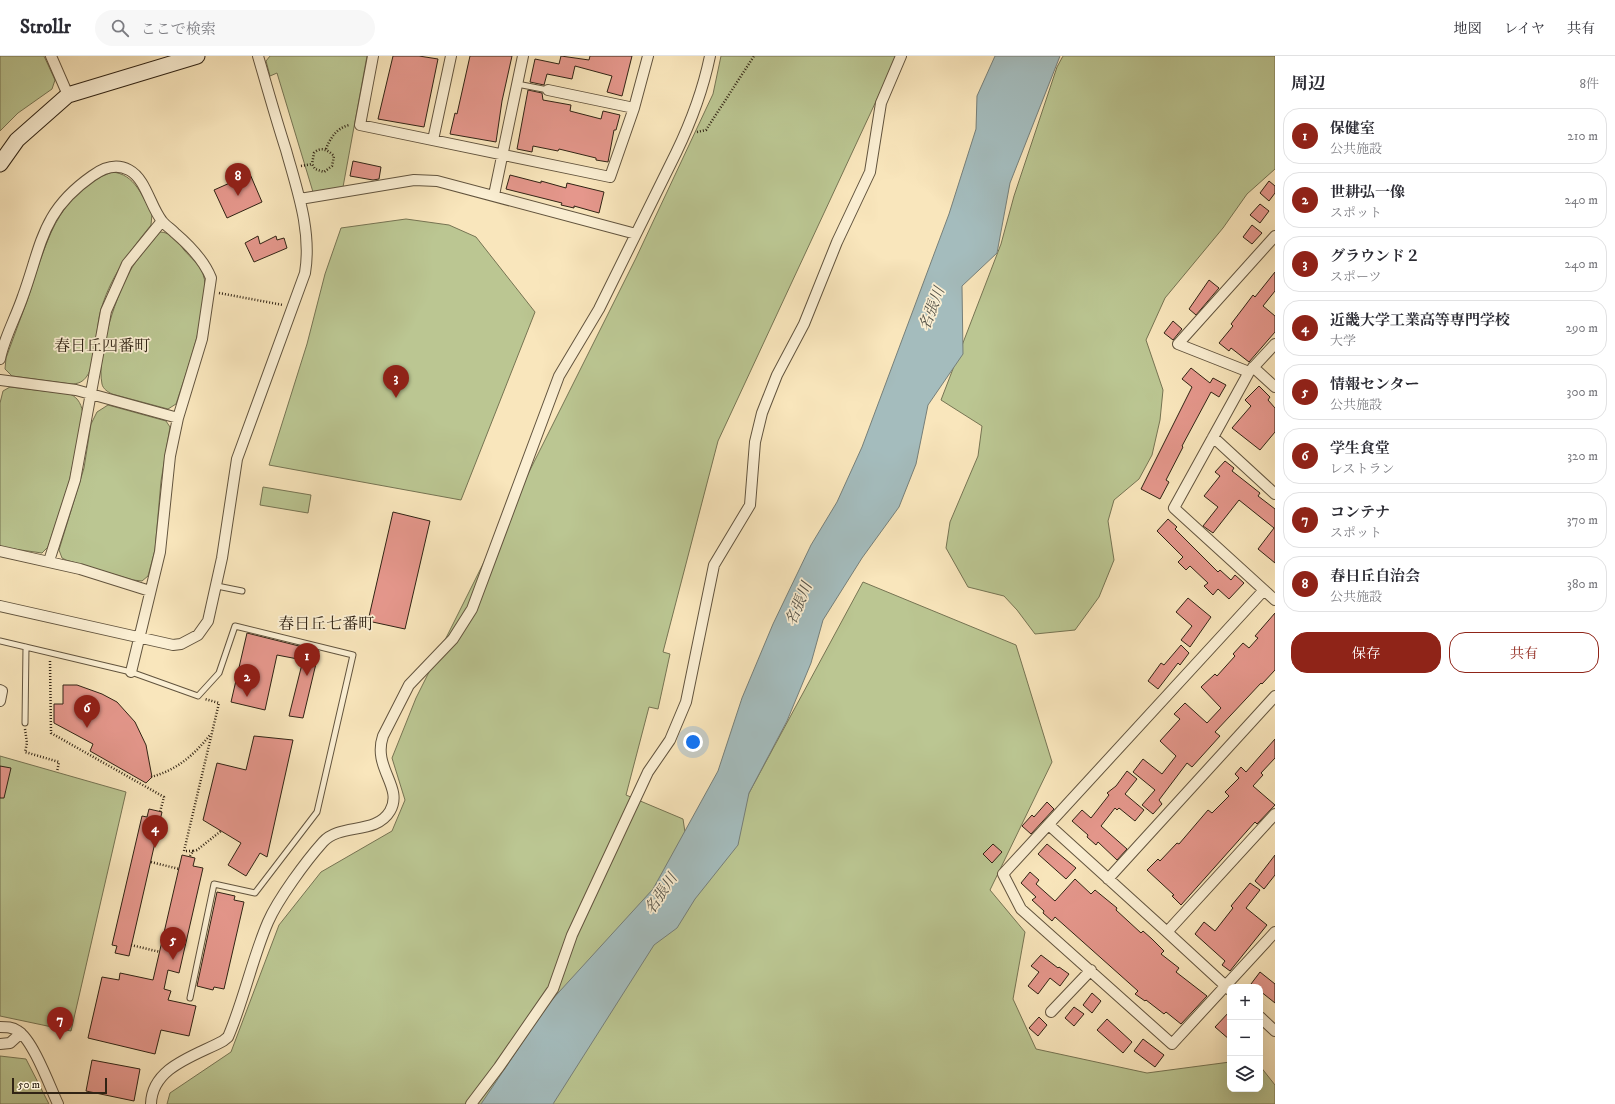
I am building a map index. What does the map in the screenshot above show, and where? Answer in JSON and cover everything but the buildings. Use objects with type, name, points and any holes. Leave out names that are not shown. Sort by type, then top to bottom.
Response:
[{"type":"street","points":[[51,56],[68,95]]},
{"type":"street","points":[[0,164],[16,140],[68,95],[196,56]]},
{"type":"street","points":[[0,606],[140,639],[173,645],[181,644],[198,635],[208,621],[217,586],[237,459],[305,274],[307,251],[306,232],[300,199],[258,56]]},
{"type":"street","points":[[373,56],[360,125],[610,177],[634,108],[648,56]]},
{"type":"street","points":[[433,140],[451,56]]},
{"type":"street","points":[[494,196],[523,56]]},
{"type":"street","points":[[151,1104],[153,1088],[167,1070],[228,1037],[268,922],[282,898],[324,841],[335,834],[379,822],[390,811],[393,804],[394,794],[381,762],[380,745],[383,736],[409,685],[453,639],[470,614],[559,376],[598,309],[685,133],[705,80],[710,56]]},
{"type":"street","points":[[471,1104],[499,1067],[553,989],[572,935],[648,772],[670,740],[686,702],[714,565],[750,505],[755,442],[762,413],[777,374],[804,324],[836,242],[870,172],[881,103],[901,56]]},
{"type":"street","points":[[548,90],[634,108]]},
{"type":"street","points":[[0,359],[23,297],[44,230],[56,208],[79,185],[108,168],[118,166],[124,168],[137,177],[162,221],[190,248],[207,269],[211,278],[202,339],[178,418],[166,481],[160,552],[131,672]]},
{"type":"street","points":[[300,199],[414,180],[449,183],[636,234]]},
{"type":"street","points":[[49,561],[75,480],[104,321],[115,286],[127,264],[162,221]]},
{"type":"street","points":[[1275,236],[1178,344],[1251,370],[1275,387]]},
{"type":"street","points":[[1275,344],[1251,370],[1174,508],[1275,600]]},
{"type":"street","points":[[0,380],[47,385],[91,393],[178,418]]},
{"type":"street","points":[[1213,438],[1275,494]]},
{"type":"street","points":[[0,552],[49,561],[86,570],[150,591]]},
{"type":"street","points":[[1227,989],[1172,1044],[1021,909],[1003,874],[1264,590]]},
{"type":"street","points":[[0,690],[2,691],[0,700]]},
{"type":"street","points":[[1108,879],[1275,696]]},
{"type":"street","points":[[1167,932],[1275,814]]},
{"type":"street","points":[[1049,825],[1227,987]]},
{"type":"street","points":[[1231,984],[1275,932]]},
{"type":"street","points":[[1051,1012],[1091,970]]},
{"type":"street","points":[[1263,1020],[1275,1031]]},
{"type":"street","points":[[0,1027],[10,1027],[21,1033],[29,1042],[58,1104]]},
{"type":"street","points":[[0,1044],[10,1043],[21,1033]]},
{"type":"lane","points":[[517,84],[548,90]]},
{"type":"lane","points":[[217,586],[242,592]]},
{"type":"lane","points":[[0,641],[131,672],[198,696],[219,673],[235,626],[353,655],[317,812],[255,892],[214,884],[190,998]]},
{"type":"lane","points":[[25,723],[26,647]]},
{"type":"path","points":[[685,133],[706,130],[754,56]]},
{"type":"path","points":[[326,149],[331,137],[344,126],[360,125]]},
{"type":"path","points":[[320,149],[326,149],[334,156],[332,166],[329,170],[320,172],[312,164],[314,153],[320,149]]},
{"type":"path","points":[[299,166],[312,164]]},
{"type":"path","points":[[210,291],[283,305]]},
{"type":"path","points":[[50,653],[51,733],[164,797],[160,812]]},
{"type":"path","points":[[198,696],[219,703],[184,851],[197,850],[221,831]]},
{"type":"path","points":[[152,777],[165,773],[179,766],[195,753],[212,733]]},
{"type":"path","points":[[26,734],[27,743],[25,752],[59,762],[57,772]]},
{"type":"path","points":[[190,856],[192,851]]},
{"type":"path","points":[[150,862],[179,869]]},
{"type":"path","points":[[131,945],[160,952]]},
{"type":"green space","points":[[0,56],[44,56],[55,80],[52,89],[18,113],[0,131]]},
{"type":"green space","points":[[270,56],[367,56],[343,187],[313,192],[277,73],[270,76],[266,61]]},
{"type":"green space","points":[[721,56],[897,56],[718,441],[663,652],[670,654],[658,709],[649,707],[626,795],[683,819],[695,898],[702,880],[863,582],[1016,645],[1052,762],[990,890],[1025,932],[1013,999],[1036,1049],[1147,1073],[1227,1062],[1227,1092],[1263,1092],[1263,1070],[1275,1085],[1275,1104],[167,1104],[170,1093],[231,1052],[279,925],[321,872],[392,831],[405,800],[392,758],[416,698],[636,258],[713,94]]},
{"type":"green space","points":[[1063,56],[1275,56],[1275,169],[1247,194],[1223,228],[1165,298],[1146,340],[1163,390],[1160,420],[1152,455],[1139,479],[1114,500],[1108,521],[1114,560],[1099,597],[1075,630],[1035,634],[1017,610],[1004,596],[968,587],[946,548],[950,522],[978,456],[982,426],[941,400],[1001,244],[1014,196],[1057,67]]},
{"type":"green space","points":[[112,172],[127,177],[137,187],[152,214],[151,225],[135,245],[114,277],[100,313],[94,355],[90,370],[84,380],[74,384],[12,376],[5,369],[6,358],[40,260],[55,224],[65,208],[78,193],[93,181]]},
{"type":"green space","points":[[406,219],[449,225],[476,237],[535,312],[461,500],[269,465],[307,344],[325,274],[341,228]]},
{"type":"green space","points":[[160,232],[164,232],[174,238],[197,264],[202,271],[205,286],[204,301],[197,338],[176,404],[168,409],[110,393],[102,384],[101,372],[102,357],[109,324],[121,291],[133,266]]},
{"type":"green space","points":[[10,387],[70,394],[78,400],[83,412],[69,483],[48,547],[42,553],[0,547],[0,403],[3,391]]},
{"type":"green space","points":[[108,405],[166,421],[170,427],[161,481],[155,550],[148,576],[142,581],[133,580],[66,560],[62,558],[59,550],[84,468],[91,424],[97,412]]},
{"type":"green space","points":[[263,487],[311,495],[308,513],[260,505]]},
{"type":"green space","points":[[0,756],[126,792],[71,1031],[0,1016]]},
{"type":"green space","points":[[0,1056],[26,1059],[49,1104],[0,1104]]},
{"type":"water","name":"名張川","points":[[995,56],[1060,56],[1010,183],[997,253],[962,286],[963,354],[928,405],[916,464],[899,507],[862,558],[823,620],[811,663],[787,721],[749,793],[738,845],[695,899],[677,928],[654,945],[553,1104],[481,1104],[549,1003],[653,889],[718,771],[742,698],[773,624],[811,545],[837,502],[862,447],[949,214],[976,129],[977,96]]},
{"type":"place","name":"春日丘自治会","points":[[238,196]]},
{"type":"place","name":"グラウンド２","points":[[396,398]]},
{"type":"place","name":"保健室","points":[[307,676]]},
{"type":"place","name":"世耕弘一像","points":[[247,697]]},
{"type":"place","name":"学生食堂","points":[[87,728]]},
{"type":"place","name":"近畿大学工業高等専門学校","points":[[155,848]]},
{"type":"place","name":"情報センター","points":[[173,960]]},
{"type":"place","name":"コンテナ","points":[[60,1040]]},
{"type":"district","name":"春日丘四番町","points":[[102,346]]},
{"type":"district","name":"春日丘七番町","points":[[326,624]]}]
